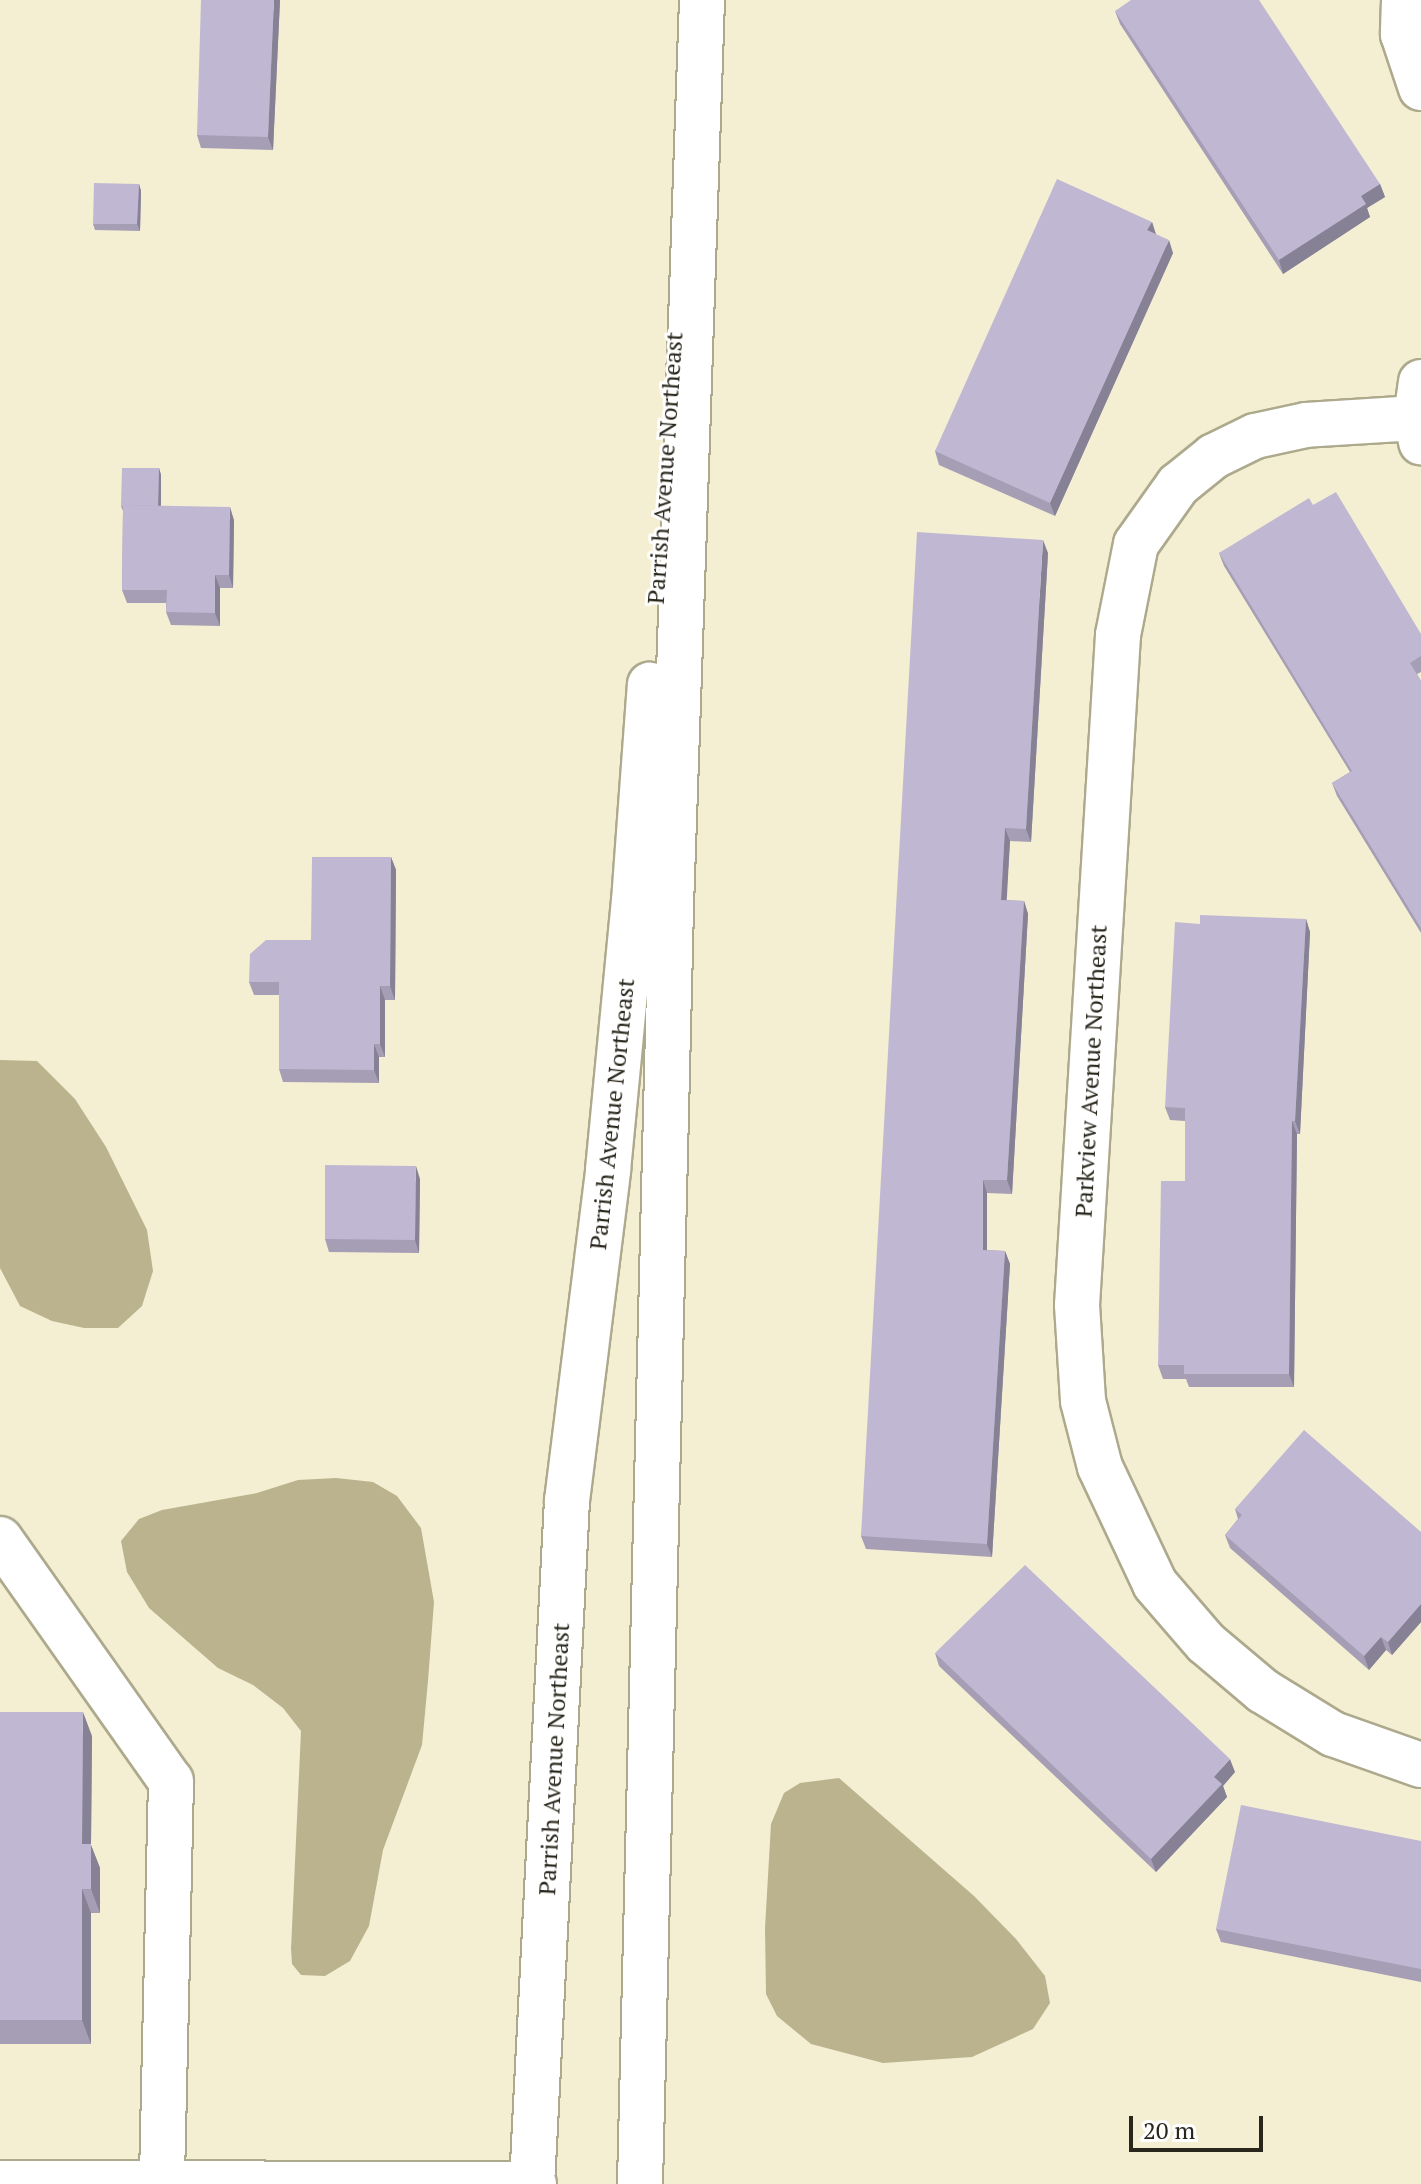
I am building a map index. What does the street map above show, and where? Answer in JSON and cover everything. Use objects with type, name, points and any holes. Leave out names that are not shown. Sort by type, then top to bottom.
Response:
[{"type":"main road","name":"Parrish Avenue Northeast","points":[[640,2184],[671,906],[702,0]]},
{"type":"main road","points":[[1404,0],[1403,34],[1421,88]]},
{"type":"main road","name":"Parrish Avenue Northeast","points":[[532,2184],[567,1501],[608,1170],[634,901],[666,428],[702,44]]},
{"type":"main road","name":"Parkview Avenue Northeast","points":[[1419,414],[1306,425],[1255,436],[1214,456],[1178,485],[1136,544],[1118,635],[1077,1305],[1083,1401],[1100,1467],[1155,1584],[1206,1643],[1263,1691],[1333,1734],[1421,1765]]},
{"type":"main road","points":[[0,1539],[171,1781],[162,2181]]},
{"type":"main road","points":[[0,2183],[532,2184]]},
{"type":"shaded area","points":[[0,1060],[37,1061],[75,1099],[106,1147],[147,1230],[153,1271],[142,1306],[118,1328],[84,1328],[52,1321],[20,1306],[0,1268]]},
{"type":"shaded area","points":[[336,1478],[373,1482],[397,1496],[421,1528],[434,1602],[422,1745],[383,1850],[369,1926],[350,1961],[325,1976],[301,1975],[292,1964],[291,1949],[301,1731],[283,1708],[253,1685],[218,1668],[149,1608],[127,1572],[121,1541],[139,1519],[162,1510],[257,1493],[298,1480]]},
{"type":"shaded area","points":[[839,1778],[974,1896],[1016,1939],[1045,1976],[1050,2003],[1033,2029],[972,2057],[883,2063],[811,2044],[777,2016],[766,1994],[765,1928],[771,1824],[784,1793],[800,1783]]},
{"type":"building","points":[[201,0],[274,0],[268,137],[197,135]]},
{"type":"building","points":[[1131,0],[1259,0],[1380,184],[1361,196],[1366,204],[1279,260],[1115,11]]},
{"type":"building","points":[[1057,179],[1152,222],[1147,230],[1169,240],[1050,503],[935,451]]},
{"type":"building","points":[[94,183],[139,184],[137,224],[93,224]]},
{"type":"building","points":[[122,468],[159,468],[158,506],[121,506]]},
{"type":"building","points":[[1336,492],[1421,634],[1421,656],[1410,663],[1421,681],[1421,928],[1332,783],[1352,771],[1219,553],[1309,498],[1313,505]]},
{"type":"building","points":[[123,505],[230,507],[229,575],[215,575],[215,613],[166,612],[167,590],[122,590]]},
{"type":"building","points":[[917,532],[1043,540],[1026,829],[1005,828],[1001,900],[1024,901],[1007,1180],[983,1180],[983,1250],[1005,1251],[987,1544],[861,1536]]},
{"type":"building","points":[[312,857],[391,857],[390,986],[380,986],[380,1044],[374,1044],[374,1070],[279,1069],[279,982],[249,982],[250,954],[266,940],[311,940]]},
{"type":"building","points":[[1200,915],[1306,919],[1295,1121],[1292,1121],[1289,1374],[1184,1374],[1184,1365],[1158,1365],[1161,1181],[1185,1181],[1185,1108],[1165,1107],[1175,922],[1200,924]]},
{"type":"building","points":[[325,1165],[416,1166],[415,1240],[325,1239]]},
{"type":"building","points":[[1304,1430],[1421,1532],[1421,1604],[1388,1642],[1381,1637],[1364,1656],[1225,1535],[1242,1515],[1235,1509]]},
{"type":"building","points":[[1025,1565],[1230,1759],[1214,1777],[1222,1784],[1151,1859],[935,1653]]},
{"type":"building","points":[[0,1712],[83,1712],[82,1844],[91,1844],[91,1889],[82,1889],[82,2020],[0,2020]]},
{"type":"building","points":[[1241,1805],[1421,1841],[1421,1969],[1216,1929]]}]
